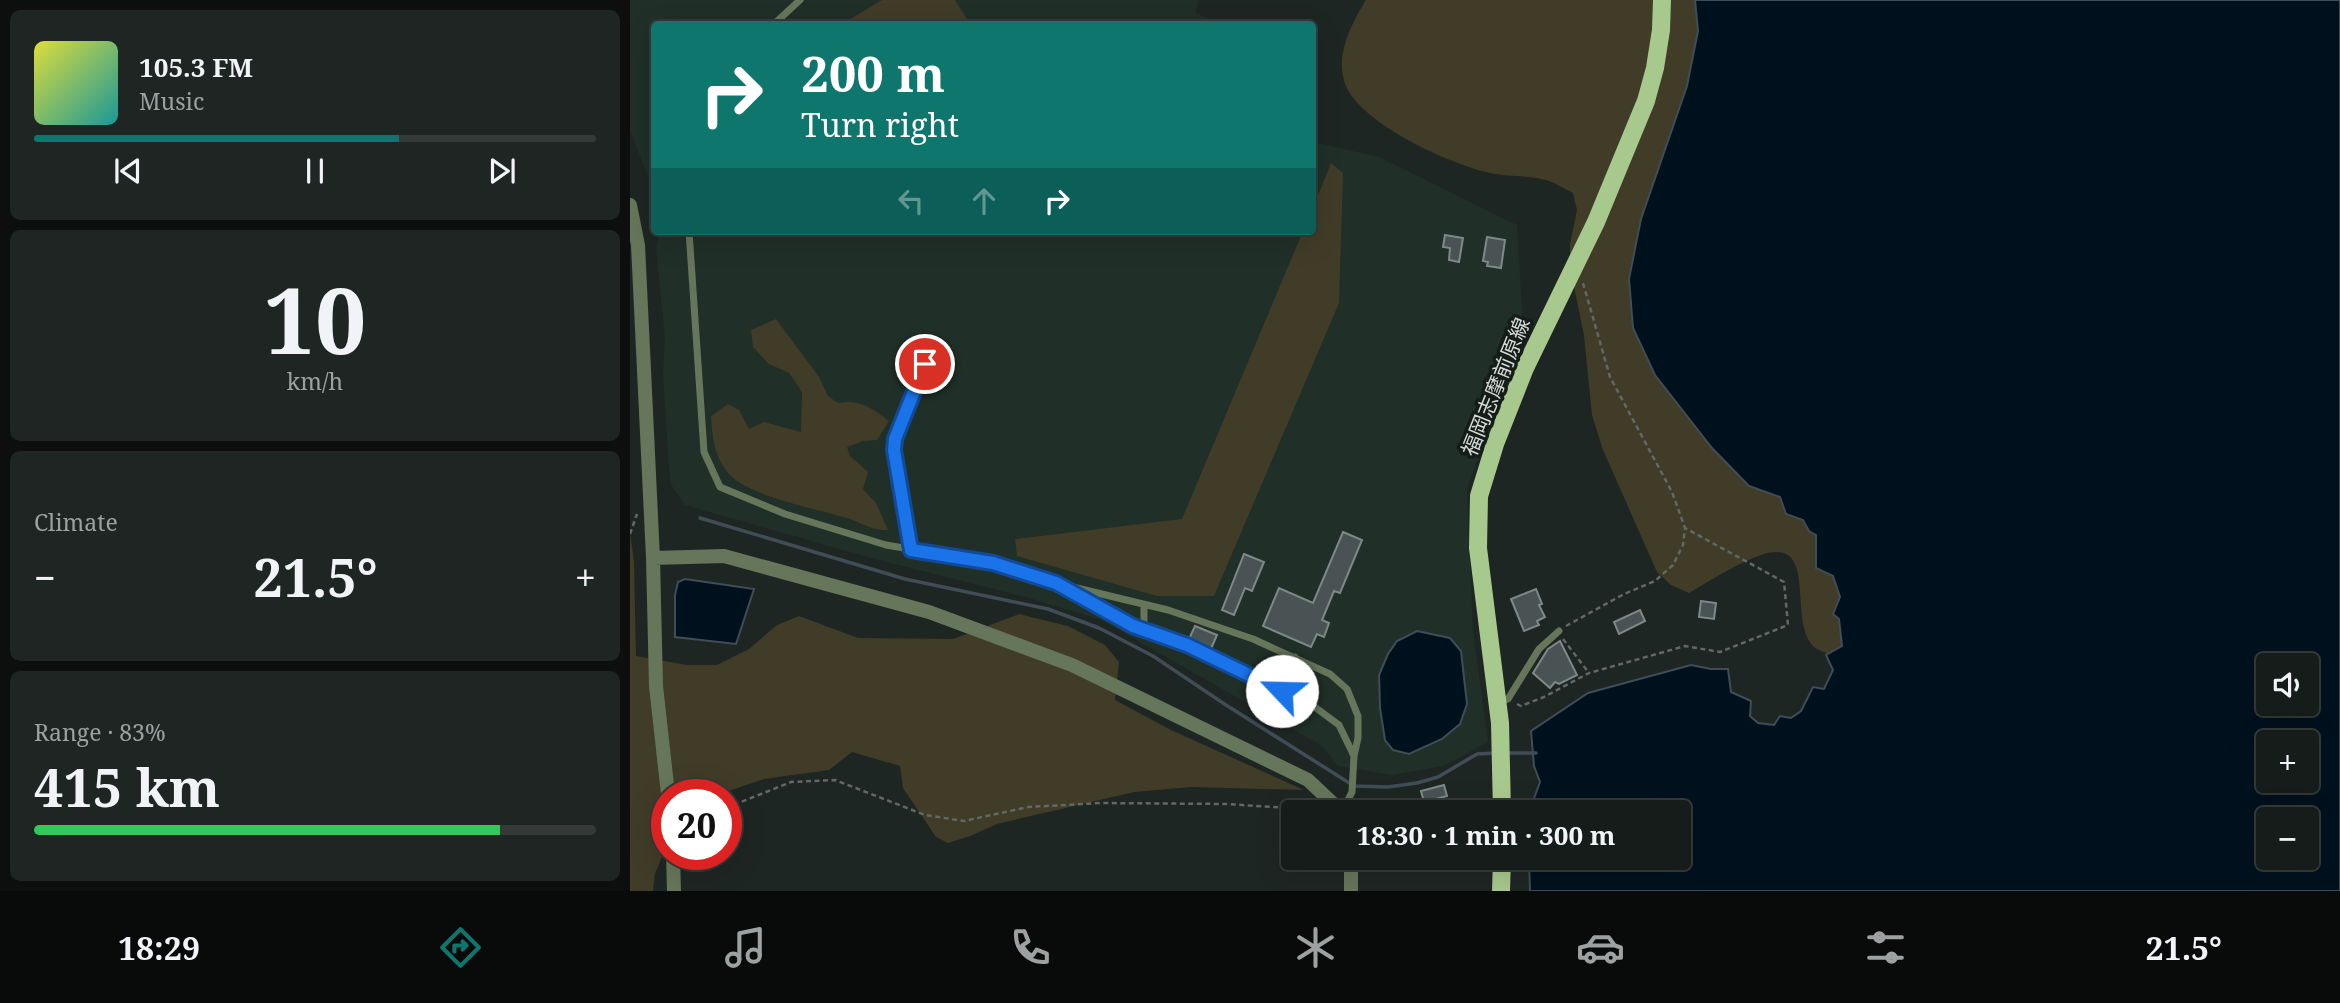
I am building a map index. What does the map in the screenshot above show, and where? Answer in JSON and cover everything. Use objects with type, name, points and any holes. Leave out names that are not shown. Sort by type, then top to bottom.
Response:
[{"type":"main road","name":"福岡志摩前原線","points":[[1502,800],[1500,723],[1503,700],[1478,548],[1479,496],[1494,444],[1525,368],[1596,222],[1646,101],[1655,68],[1662,0]]},
{"type":"main road","points":[[1501,891],[1502,870]]},
{"type":"street","points":[[630,205],[638,245],[653,558],[656,686],[666,779]]},
{"type":"street","points":[[653,558],[724,556],[929,612],[1072,664],[1308,780],[1329,800]]},
{"type":"street","points":[[673,870],[674,891]]},
{"type":"street","points":[[1351,870],[1351,891]]},
{"type":"lane","points":[[777,21],[800,0]]},
{"type":"lane","points":[[689,235],[704,452],[720,487],[822,527],[911,550],[993,563],[1056,583],[1144,605],[1253,639],[1295,656],[1330,674],[1347,690],[1358,716],[1352,792],[1348,800]]},
{"type":"lane","points":[[911,550],[894,450],[895,439],[925,364]]},
{"type":"lane","points":[[1056,583],[1147,633],[1187,645],[1312,705],[1339,725],[1354,756]]},
{"type":"lane","points":[[1144,605],[1147,633]]},
{"type":"lane","points":[[1503,700],[1539,649],[1559,631]]},
{"type":"lane","points":[[1282,691],[1297,685],[1300,670],[1295,656]]},
{"type":"path","points":[[1576,263],[1610,377],[1672,492],[1685,528],[1683,545],[1673,565],[1655,581],[1574,620],[1559,631],[1589,673]]},
{"type":"path","points":[[1503,700],[1521,706],[1589,673],[1685,646],[1720,652],[1788,625],[1784,582],[1685,528]]},
{"type":"path","points":[[742,802],[791,782],[835,780],[925,815],[964,821],[1028,807],[1101,803],[1226,804],[1281,808]]},
{"type":"shaded area","points":[[630,0],[1200,0],[1195,12],[1211,21],[651,21],[651,184],[630,131]]},
{"type":"shaded area","points":[[882,0],[955,0],[968,21],[847,21]]},
{"type":"shaded area","points":[[1366,0],[1777,0],[1852,465],[1842,655],[1823,652],[1810,642],[1802,613],[1796,566],[1789,556],[1777,552],[1757,556],[1689,593],[1671,585],[1657,572],[1603,450],[1592,415],[1584,335],[1570,267],[1570,244],[1577,210],[1573,193],[1549,181],[1490,173],[1453,161],[1409,141],[1370,115],[1355,101],[1346,86],[1342,64],[1350,30]]},
{"type":"shaded area","points":[[1316,143],[1379,157],[1517,225],[1523,330],[1467,489],[1473,631],[1488,742],[1444,766],[1391,775],[1338,766],[1322,746],[1101,620],[1026,597],[875,559],[685,505],[670,483],[663,374],[665,338],[656,249],[659,235],[1316,235]]},
{"type":"shaded area","points":[[1331,163],[1343,173],[1339,303],[1214,596],[1157,596],[1017,556],[1015,539],[1182,519],[1301,235],[1316,235],[1316,200]]},
{"type":"shaded area","points":[[776,319],[819,377],[828,396],[838,403],[853,402],[865,406],[889,421],[877,440],[863,441],[847,447],[850,456],[868,472],[863,489],[876,503],[888,530],[872,528],[754,490],[731,476],[721,463],[711,416],[728,404],[739,410],[749,429],[764,422],[801,432],[802,392],[789,373],[769,364],[753,347],[751,330]]},
{"type":"shaded area","points":[[630,532],[634,562],[636,656],[687,665],[717,665],[749,649],[777,625],[799,616],[858,638],[953,639],[1019,614],[1068,626],[1105,645],[1119,662],[1115,700],[1171,730],[1304,790],[1191,787],[1134,792],[997,824],[948,843],[936,837],[903,788],[900,766],[852,752],[829,770],[764,779],[742,786],[742,779],[651,779],[651,870],[657,870],[653,891],[630,891]]},
{"type":"water","points":[[1695,0],[2340,0],[2340,891],[1530,891],[1529,870],[1691,870],[1691,800],[1533,800],[1540,782],[1534,766],[1531,731],[1588,693],[1691,665],[1728,669],[1731,692],[1751,701],[1750,716],[1758,723],[1774,725],[1780,716],[1791,718],[1801,711],[1813,687],[1824,689],[1833,670],[1826,655],[1842,646],[1839,619],[1833,614],[1840,597],[1833,576],[1816,568],[1816,535],[1809,531],[1803,520],[1786,514],[1780,497],[1749,486],[1712,448],[1655,375],[1633,328],[1629,279],[1641,219],[1687,86],[1698,31]]},
{"type":"water","points":[[685,579],[754,589],[736,644],[675,637],[675,595],[678,582]]},
{"type":"water","points":[[1417,631],[1450,638],[1461,651],[1467,704],[1460,724],[1442,739],[1409,754],[1393,750],[1385,740],[1379,675],[1397,641]]},
{"type":"building","points":[[1445,235],[1463,238],[1459,262],[1449,260],[1450,248],[1443,247]]},
{"type":"building","points":[[1487,237],[1505,240],[1501,268],[1487,266],[1488,262],[1483,261]]},
{"type":"building","points":[[1343,532],[1362,540],[1340,593],[1334,591],[1322,620],[1329,623],[1324,637],[1317,634],[1311,647],[1263,626],[1279,588],[1313,603]]},
{"type":"building","points":[[1244,554],[1264,562],[1252,591],[1245,588],[1234,615],[1222,610]]},
{"type":"building","points":[[1536,589],[1545,617],[1537,621],[1539,625],[1524,631],[1511,599]]},
{"type":"building","points":[[1701,601],[1716,603],[1714,619],[1699,617]]},
{"type":"building","points":[[1640,610],[1645,621],[1619,634],[1614,622]]},
{"type":"building","points":[[1195,626],[1217,635],[1210,651],[1189,639]]},
{"type":"building","points":[[1560,641],[1577,675],[1559,684],[1555,682],[1550,688],[1533,673],[1548,649]]},
{"type":"building","points":[[1444,785],[1447,796],[1423,800],[1421,791]]},
{"type":"waterway","points":[[700,518],[905,579],[1048,609],[1099,628],[1153,656],[1354,786],[1388,787],[1417,783],[1438,777],[1477,754],[1495,753]]},
{"type":"waterway","points":[[1506,753],[1536,753]]},
{"type":"route","points":[[925,364],[895,439],[894,450],[911,550],[993,563],[1056,583],[1147,633],[1187,645],[1282,691]]}]
